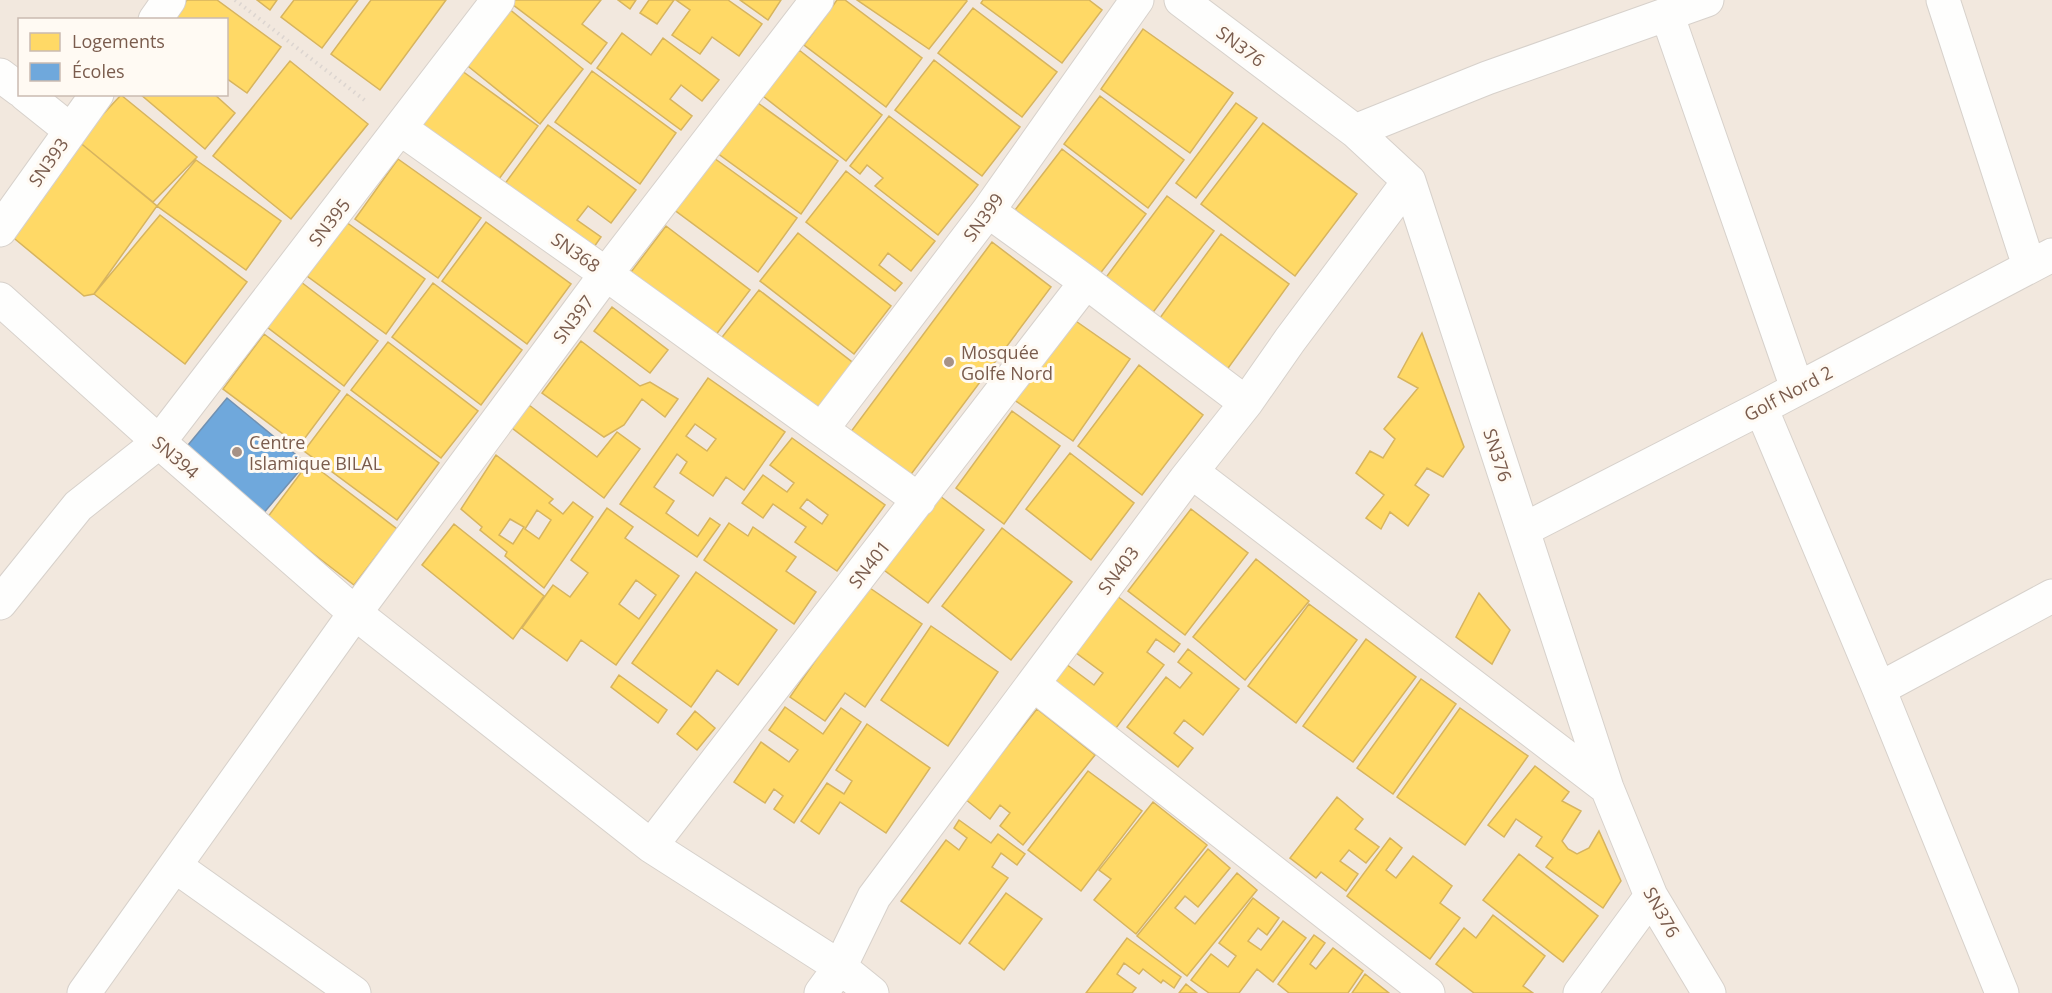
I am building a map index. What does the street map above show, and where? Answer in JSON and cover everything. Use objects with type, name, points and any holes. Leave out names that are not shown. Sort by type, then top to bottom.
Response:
[{"type":"street","points":[[156,18],[169,0]]},
{"type":"street","name":"SN395","points":[[0,603],[78,506],[159,442],[498,0]]},
{"type":"street","name":"SN397","points":[[84,993],[355,613],[606,274],[817,0]]},
{"type":"street","name":"SN399","points":[[822,429],[988,211],[1137,0]]},
{"type":"street","name":"SN376","points":[[1181,0],[1355,131],[1409,181],[1607,789],[1651,896],[1709,993]]},
{"type":"street","points":[[1355,131],[1487,78],[1707,0]]},
{"type":"street","points":[[1944,0],[2041,260]]},
{"type":"street","points":[[1667,14],[1797,388]]},
{"type":"street","points":[[0,75],[18,88]]},
{"type":"street","points":[[28,96],[70,129]]},
{"type":"street","name":"SN393","points":[[0,230],[95,96]]},
{"type":"street","name":"SN368","points":[[401,129],[918,500]]},
{"type":"street","name":"SN403","points":[[830,980],[874,897],[1246,403],[1290,340],[1409,181]]},
{"type":"street","points":[[988,211],[1246,403]]},
{"type":"street","name":"Golf Nord 2","points":[[1523,530],[1761,408],[2041,260]]},
{"type":"street","name":"SN401","points":[[651,846],[1086,282]]},
{"type":"street","name":"SN394","points":[[0,298],[159,442],[355,613],[651,846],[830,980],[872,993]]},
{"type":"street","points":[[1761,408],[1879,689],[2002,993]]},
{"type":"street","points":[[1192,472],[1607,789]]},
{"type":"street","points":[[1879,689],[2052,596]]},
{"type":"street","points":[[1033,684],[1428,993]]},
{"type":"street","points":[[175,866],[354,993]]},
{"type":"street","points":[[1580,993],[1651,896]]},
{"type":"path","points":[[235,0],[401,129]]},
{"type":"shaded area","points":[[0,0],[2052,0],[2052,993],[0,993]]},
{"type":"building: Logements","points":[[187,0],[217,0],[281,47],[247,93],[228,79],[228,18],[174,18]]},
{"type":"building: Logements","points":[[257,0],[277,0],[270,10]]},
{"type":"building: Logements","points":[[294,0],[358,0],[322,48],[281,17]]},
{"type":"building: Logements","points":[[371,0],[446,0],[380,90],[331,54]]},
{"type":"building: Logements","points":[[515,0],[601,0],[582,24],[607,43],[591,64],[512,4]]},
{"type":"building: Logements","points":[[618,0],[636,0],[630,9]]},
{"type":"building: Logements","points":[[649,0],[674,0],[657,24],[640,13]]},
{"type":"building: Logements","points":[[676,0],[728,0],[762,24],[739,56],[712,37],[700,54],[672,35],[690,10]]},
{"type":"building: Logements","points":[[740,0],[781,0],[768,20]]},
{"type":"building: Logements","points":[[837,0],[845,0],[922,58],[886,107],[804,45]]},
{"type":"building: Logements","points":[[857,0],[966,0],[967,1],[929,49]]},
{"type":"building: Logements","points":[[983,0],[1089,0],[1102,10],[1062,63],[981,3]]},
{"type":"building: Logements","points":[[508,8],[583,69],[540,124],[464,63]]},
{"type":"building: Logements","points":[[973,8],[1057,72],[1022,117],[938,53]]},
{"type":"building: Logements","points":[[1143,29],[1233,93],[1190,153],[1101,89]]},
{"type":"building: Logements","points":[[622,33],[651,55],[663,38],[719,80],[702,101],[681,85],[670,99],[692,116],[681,130],[597,68]]},
{"type":"building: Logements","points":[[799,50],[882,115],[846,161],[763,96]]},
{"type":"building: Logements","points":[[934,60],[1020,127],[982,176],[895,110]]},
{"type":"building: Logements","points":[[290,61],[368,124],[291,219],[213,156]]},
{"type":"building: Logements","points":[[458,68],[538,126],[496,183],[417,125]]},
{"type":"building: Logements","points":[[592,71],[676,133],[640,184],[555,122]]},
{"type":"building: Logements","points":[[122,96],[197,157],[153,202],[78,141]]},
{"type":"building: Logements","points":[[142,96],[216,96],[235,113],[205,149]]},
{"type":"building: Logements","points":[[1100,96],[1184,160],[1148,208],[1064,144]]},
{"type":"building: Logements","points":[[751,98],[838,161],[801,214],[713,150]]},
{"type":"building: Logements","points":[[1236,103],[1257,118],[1196,198],[1176,183]]},
{"type":"building: Logements","points":[[889,116],[978,185],[938,235],[875,186],[883,178],[867,165],[860,174],[850,166]]},
{"type":"building: Logements","points":[[1263,123],[1357,194],[1295,276],[1201,204]]},
{"type":"building: Logements","points":[[548,125],[636,190],[611,223],[588,206],[577,220],[601,237],[592,250],[504,185]]},
{"type":"building: Logements","points":[[78,141],[157,206],[94,294],[84,296],[4,230]]},
{"type":"building: Logements","points":[[1062,149],[1146,214],[1099,275],[1015,210]]},
{"type":"building: Logements","points":[[707,153],[797,218],[758,272],[669,206]]},
{"type":"building: Logements","points":[[398,159],[481,218],[438,278],[355,219]]},
{"type":"building: Logements","points":[[196,160],[281,221],[246,270],[157,206]]},
{"type":"building: Logements","points":[[846,171],[935,241],[911,271],[888,253],[879,265],[902,283],[895,291],[806,222]]},
{"type":"building: Logements","points":[[1167,196],[1214,231],[1151,315],[1104,280]]},
{"type":"building: Logements","points":[[160,215],[247,282],[185,364],[94,294]]},
{"type":"building: Logements","points":[[346,222],[425,279],[386,334],[307,276]]},
{"type":"building: Logements","points":[[486,222],[571,284],[527,344],[442,281]]},
{"type":"building: Logements","points":[[666,226],[750,290],[712,340],[628,276]]},
{"type":"building: Logements","points":[[798,233],[891,306],[854,354],[760,281]]},
{"type":"building: Logements","points":[[1221,234],[1289,284],[1226,371],[1157,322]]},
{"type":"building: Logements","name":"Mosquée Golfe Nord","points":[[992,242],[1051,287],[906,481],[847,437]]},
{"type":"building: Logements","points":[[301,282],[378,341],[344,386],[267,327]]},
{"type":"building: Logements","points":[[433,283],[522,350],[481,405],[392,337]]},
{"type":"building: Logements","points":[[759,290],[856,365],[818,416],[719,341]]},
{"type":"building: Logements","points":[[612,307],[668,350],[650,373],[594,331]]},
{"type":"building: Logements","points":[[1070,317],[1130,359],[1073,441],[1013,399]]},
{"type":"building: Logements","points":[[1422,333],[1464,447],[1443,477],[1427,468],[1415,485],[1429,495],[1408,526],[1390,512],[1381,529],[1366,518],[1384,495],[1356,473],[1370,451],[1383,458],[1395,439],[1384,429],[1418,388],[1398,377]]},
{"type":"building: Logements","points":[[264,334],[340,391],[299,446],[223,389]]},
{"type":"building: Logements","points":[[581,341],[640,386],[650,382],[678,399],[665,417],[642,399],[624,425],[604,437],[542,393]]},
{"type":"building: Logements","points":[[388,342],[478,411],[441,458],[351,390]]},
{"type":"building: Logements","points":[[1139,365],[1203,415],[1142,495],[1078,446]]},
{"type":"building: Logements","points":[[708,378],[785,432],[744,490],[726,477],[713,496],[680,473],[687,462],[677,454],[654,487],[674,501],[666,513],[698,536],[710,518],[720,525],[697,557],[620,504]],"holes":[[[695,424],[716,439],[707,451],[686,436]]]},
{"type":"building: Logements","points":[[347,394],[439,463],[397,520],[304,451]]},
{"type":"building: Logements","points":[[529,405],[597,457],[617,432],[640,449],[604,498],[512,428]]},
{"type":"building: Logements","points":[[1012,411],[1060,446],[1004,524],[956,488]]},
{"type":"building: Logements","points":[[792,438],[885,505],[837,571],[795,542],[806,527],[773,504],[763,518],[742,503],[763,475],[787,492],[794,483],[770,465]],"holes":[[[807,499],[828,515],[822,524],[800,508]]]},
{"type":"building: Logements","points":[[1070,453],[1134,503],[1091,560],[1026,509]]},
{"type":"building: Logements","points":[[496,455],[553,499],[549,503],[563,514],[573,502],[593,517],[544,588],[505,556],[507,552],[480,530],[482,527],[461,509]],"holes":[[[537,510],[551,520],[539,539],[525,529]],[[510,519],[524,527],[513,544],[499,535]]]},
{"type":"building: Logements","points":[[309,462],[397,529],[354,585],[267,518]]},
{"type":"building: Logements","points":[[940,496],[984,530],[928,603],[884,570]]},
{"type":"building: Logements","points":[[607,508],[633,527],[625,538],[679,576],[616,665],[581,640],[567,661],[522,628],[553,585],[570,597],[588,573],[571,560]],"holes":[[[636,580],[656,595],[639,619],[619,604]]]},
{"type":"building: Logements","points":[[1191,509],[1248,553],[1185,635],[1128,591]]},
{"type":"building: Logements","points":[[729,523],[748,536],[753,527],[796,557],[786,571],[816,592],[794,624],[704,560]]},
{"type":"building: Logements","points":[[454,524],[544,596],[513,639],[422,565]]},
{"type":"building: Logements","points":[[1002,528],[1072,582],[1011,660],[942,606]]},
{"type":"building: Logements","points":[[1256,559],[1309,601],[1245,680],[1193,637]]},
{"type":"building: Logements","points":[[696,572],[777,630],[738,685],[717,670],[691,707],[632,663]]},
{"type":"building: Logements","points":[[867,586],[922,624],[865,707],[845,693],[825,721],[790,697]]},
{"type":"building: Logements","points":[[1479,593],[1510,630],[1492,664],[1456,637]]},
{"type":"building: Logements","points":[[1117,596],[1180,644],[1174,652],[1156,639],[1147,652],[1164,665],[1116,728],[1054,681],[1066,664],[1094,685],[1103,673],[1075,652]]},
{"type":"building: Logements","points":[[1309,604],[1357,640],[1296,723],[1248,686]]},
{"type":"building: Logements","points":[[931,626],[998,672],[948,746],[881,700]]},
{"type":"building: Logements","points":[[1366,639],[1416,677],[1353,762],[1303,726]]},
{"type":"building: Logements","points":[[1188,649],[1239,689],[1203,735],[1184,720],[1174,733],[1193,748],[1178,767],[1127,727],[1166,677],[1180,688],[1192,673],[1178,662]]},
{"type":"building: Logements","points":[[619,675],[667,710],[658,723],[611,687]]},
{"type":"building: Logements","points":[[1421,679],[1456,704],[1393,794],[1357,768]]},
{"type":"building: Logements","points":[[785,707],[823,734],[841,708],[861,722],[794,823],[774,809],[783,796],[774,789],[765,803],[734,782],[761,742],[789,762],[798,750],[769,730]]},
{"type":"building: Logements","points":[[1460,708],[1528,756],[1465,845],[1397,797]]},
{"type":"building: Logements","points":[[1037,709],[1095,755],[1023,845],[1000,826],[1010,813],[1000,805],[990,819],[965,799]]},
{"type":"building: Logements","points":[[695,711],[715,728],[697,750],[677,734]]},
{"type":"building: Logements","points":[[867,724],[930,768],[886,833],[840,802],[819,834],[801,821],[827,783],[844,794],[852,781],[836,770]]},
{"type":"building: Logements","points":[[1535,766],[1569,792],[1562,801],[1581,811],[1562,841],[1568,849],[1577,854],[1589,848],[1599,831],[1621,881],[1603,908],[1546,867],[1553,858],[1536,846],[1542,837],[1516,819],[1504,837],[1488,825]]},
{"type":"building: Logements","points":[[1088,771],[1142,811],[1081,891],[1028,850]]},
{"type":"building: Logements","points":[[1337,797],[1363,819],[1355,829],[1379,847],[1366,863],[1349,850],[1340,861],[1358,874],[1346,891],[1321,872],[1316,878],[1290,858]]},
{"type":"building: Logements","points":[[1153,802],[1207,845],[1136,934],[1094,900],[1111,879],[1099,870]]},
{"type":"building: Logements","points":[[959,820],[991,843],[998,834],[1025,854],[1017,865],[1001,853],[992,867],[1008,878],[960,944],[901,901],[946,840],[959,850],[967,838],[954,828]]},
{"type":"building: Logements","points":[[1390,838],[1402,848],[1386,870],[1396,878],[1413,856],[1452,886],[1440,903],[1460,918],[1430,959],[1347,896]]},
{"type":"building: Logements","points":[[1208,849],[1230,868],[1198,907],[1185,896],[1175,908],[1195,924],[1237,873],[1257,890],[1187,976],[1137,936]]},
{"type":"building: Logements","points":[[1519,854],[1598,916],[1563,962],[1483,900]]},
{"type":"building: Logements","points":[[1006,893],[1042,919],[1004,970],[969,943]]},
{"type":"building: Logements","points":[[1253,898],[1279,918],[1267,935],[1258,928],[1248,941],[1261,950],[1283,921],[1306,938],[1273,982],[1257,969],[1239,993],[1209,993],[1191,980],[1211,954],[1228,967],[1236,956],[1219,943]]},
{"type":"building: Logements","points":[[1493,915],[1545,956],[1523,986],[1533,993],[1474,993],[1436,964],[1464,928],[1476,938]]},
{"type":"building: Logements","points":[[1314,935],[1325,943],[1310,964],[1316,969],[1333,948],[1363,971],[1348,993],[1289,993],[1278,984]]},
{"type":"building: Logements","points":[[1127,938],[1181,977],[1174,988],[1163,980],[1161,983],[1143,969],[1139,974],[1124,963],[1117,974],[1136,988],[1132,993],[1086,993]]},
{"type":"building: Logements","points":[[1365,974],[1389,993],[1352,993]]},
{"type":"building: Logements","points":[[1186,984],[1197,993],[1179,993]]},
{"type":"building: Écoles","points":[[227,398],[306,463],[262,515],[184,450]]},
{"type":"place","name":"Mosquée Golfe Nord","points":[[949,362]]},
{"type":"place","name":"Centre Islamique BILAL","points":[[237,452]]}]
